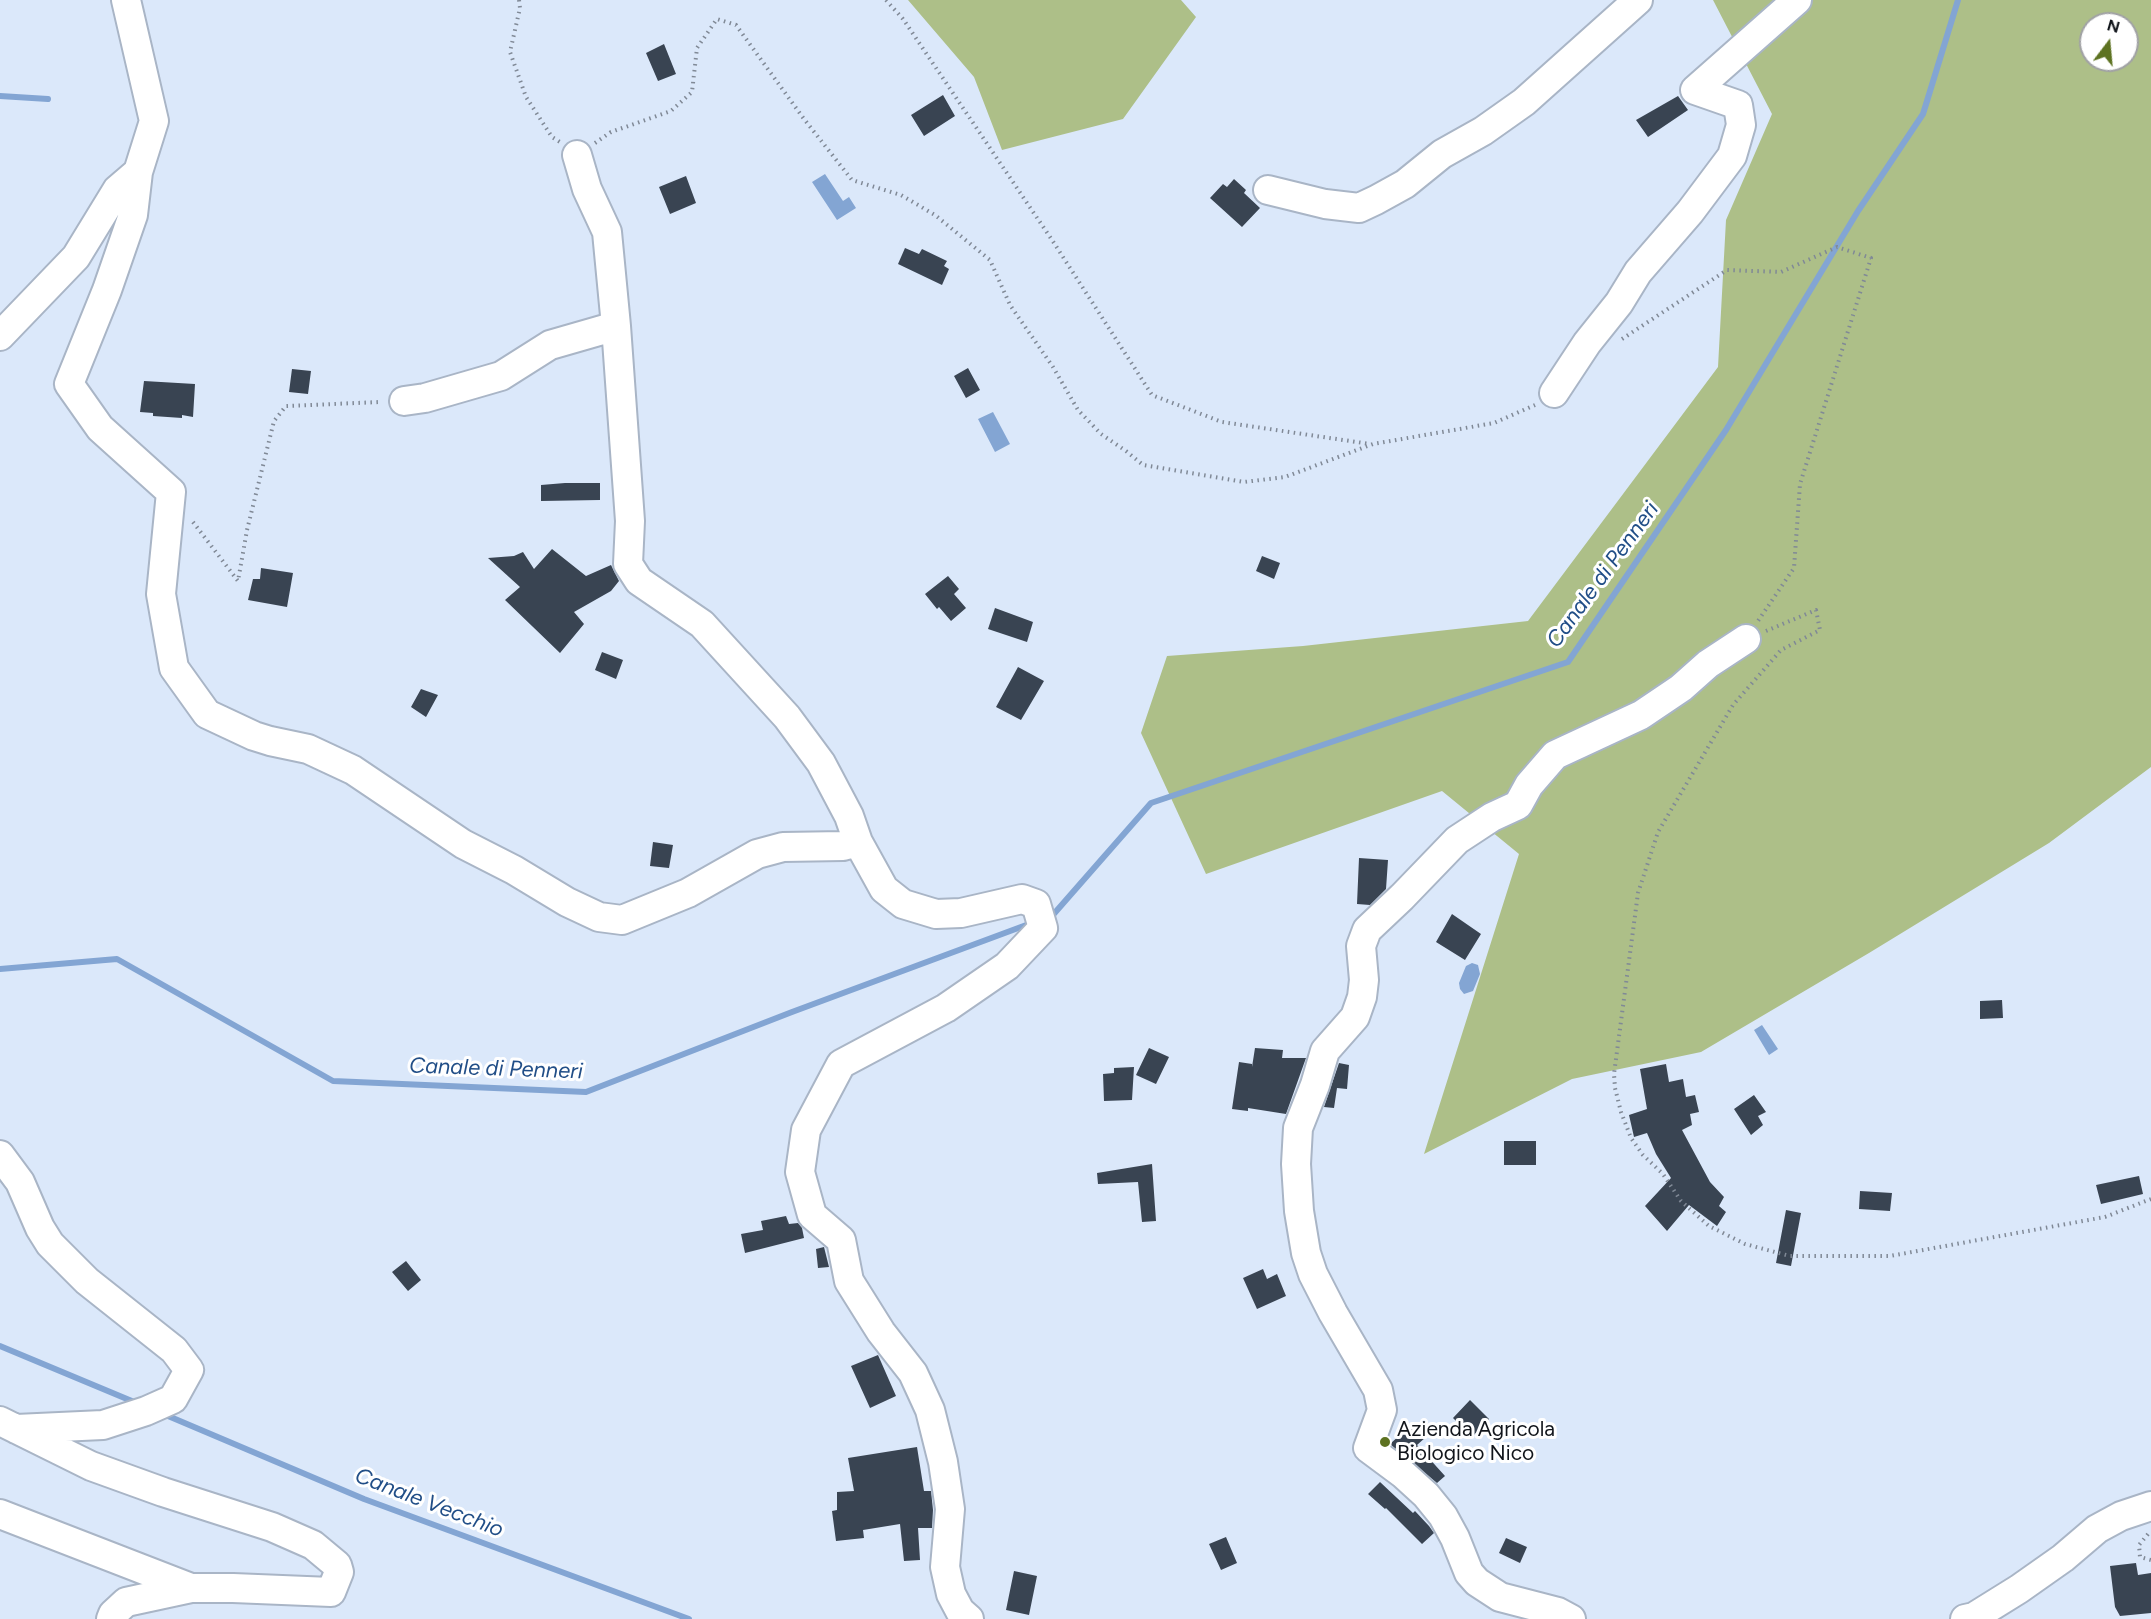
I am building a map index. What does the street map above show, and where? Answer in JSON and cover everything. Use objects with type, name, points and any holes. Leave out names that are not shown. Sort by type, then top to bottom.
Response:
[{"type":"street","points":[[126,0],[154,121],[138,172],[133,215],[107,290],[69,384],[100,428],[171,492],[161,594],[174,668],[207,714],[254,736],[308,749],[353,770],[464,844],[599,918],[622,920],[688,893],[757,854],[783,847],[843,846],[858,842]]},
{"type":"street","points":[[1268,190],[1325,204],[1359,208],[1377,200],[1405,184],[1442,154],[1483,131],[1524,102],[1638,0]]},
{"type":"street","points":[[1554,393],[1587,343],[1619,303],[1638,272],[1690,212],[1732,156],[1742,125],[1738,105],[1695,90],[1797,0]]},
{"type":"street","points":[[577,155],[587,189],[607,232],[630,521],[628,564],[639,581],[702,624],[787,717],[821,764],[849,816],[858,842],[884,889],[903,904],[936,914],[961,913],[1022,899],[1036,904],[1042,928],[1007,966],[955,1002],[841,1064],[806,1130],[800,1172],[812,1215],[841,1240],[849,1281],[881,1332],[913,1373],[930,1410],[943,1462],[950,1509],[945,1567],[951,1593],[960,1611],[969,1619]]},
{"type":"street","points":[[0,336],[76,257],[117,190],[138,172]]},
{"type":"street","points":[[404,401],[425,398],[501,376],[550,345],[616,326]]},
{"type":"street","points":[[1571,1619],[1558,1612],[1500,1597],[1477,1582],[1468,1573],[1455,1538],[1443,1516],[1426,1495],[1403,1474],[1368,1448],[1382,1410],[1378,1390],[1313,1274],[1306,1253],[1299,1211],[1296,1164],[1298,1128],[1325,1051],[1354,1017],[1362,997],[1364,980],[1361,945],[1367,930],[1457,840],[1492,817],[1518,805],[1529,784],[1555,755],[1641,715],[1681,688],[1708,664],[1746,639]]},
{"type":"street","points":[[0,1155],[20,1182],[40,1228],[50,1244],[87,1281],[174,1350],[189,1370],[173,1399],[146,1411],[103,1425],[8,1425]]},
{"type":"street","points":[[8,1425],[90,1466],[272,1527],[313,1545],[337,1565],[339,1572],[331,1592],[191,1588],[126,1602],[113,1614],[111,1619]]},
{"type":"street","points":[[1965,1619],[1974,1617],[2019,1588],[2063,1558],[2097,1530],[2121,1516],[2151,1506]]},
{"type":"street","points":[[0,1514],[191,1588]]},
{"type":"path","points":[[519,0],[520,8],[510,52],[526,97],[552,137],[577,155],[610,132],[671,111],[692,93],[697,48],[717,19],[736,25],[804,119],[852,180],[901,195],[926,210],[990,260],[1011,305],[1053,367],[1078,410],[1101,434],[1143,465],[1244,482],[1285,477],[1372,444],[1494,423],[1529,409],[1554,393]]},
{"type":"path","points":[[886,0],[903,19],[1039,221],[1152,395],[1222,422],[1372,444]]},
{"type":"path","points":[[1622,340],[1727,270],[1781,272],[1837,247],[1871,258],[1800,484],[1794,568],[1746,639]]},
{"type":"path","points":[[171,492],[238,581],[267,444],[274,421],[285,406],[404,401]]},
{"type":"path","points":[[1746,639],[1816,610],[1820,630],[1781,650],[1733,705],[1658,832],[1638,893],[1614,1074],[1621,1112],[1631,1138],[1643,1155],[1663,1174],[1693,1214],[1709,1226],[1744,1244],[1790,1256],[1890,1256],[2105,1217],[2151,1199]]},
{"type":"path","points":[[2151,1530],[2139,1545],[2140,1557],[2151,1560]]},
{"type":"green space","points":[[908,0],[1181,0],[1196,17],[1123,119],[1002,150],[974,77]]},
{"type":"green space","points":[[1713,0],[2151,0],[2151,767],[2049,843],[1701,1052],[1572,1079],[1424,1154],[1519,854],[1442,791],[1206,874],[1141,733],[1167,656],[1303,646],[1528,621],[1718,367],[1726,220],[1772,114]]},
{"type":"water","points":[[825,174],[843,201],[849,197],[856,208],[837,220],[812,182]]},
{"type":"water","points":[[993,412],[1010,444],[995,452],[978,419]]},
{"type":"water","points":[[1472,963],[1478,965],[1480,974],[1473,991],[1464,994],[1459,983],[1466,966]]},
{"type":"water","points":[[1762,1025],[1778,1049],[1769,1055],[1754,1030]]},
{"type":"building","points":[[664,44],[676,74],[658,81],[646,53]]},
{"type":"building","points":[[943,95],[955,116],[924,136],[911,115]]},
{"type":"building","points":[[1678,96],[1688,110],[1648,137],[1636,120]]},
{"type":"building","points":[[686,176],[696,203],[670,214],[659,187]]},
{"type":"building","points":[[1234,179],[1246,190],[1244,193],[1260,208],[1242,227],[1210,198],[1223,184],[1227,187]]},
{"type":"building","points":[[905,248],[919,254],[922,249],[947,261],[944,266],[949,269],[942,285],[898,264]]},
{"type":"building","points":[[968,368],[980,390],[966,398],[954,376]]},
{"type":"building","points":[[292,369],[311,371],[308,394],[289,392]]},
{"type":"building","points":[[144,381],[195,384],[193,417],[153,416],[153,413],[140,412]]},
{"type":"building","points":[[600,483],[600,500],[541,501],[541,485]]},
{"type":"building","points":[[552,549],[586,576],[611,565],[619,581],[611,591],[574,612],[584,624],[560,653],[505,600],[520,587],[488,558],[514,556],[523,552],[534,569]]},
{"type":"building","points":[[1262,556],[1280,563],[1274,579],[1256,571]]},
{"type":"building","points":[[261,568],[293,573],[287,607],[248,600],[253,579],[260,579]]},
{"type":"building","points":[[948,576],[959,589],[954,594],[966,608],[951,621],[925,594]]},
{"type":"building","points":[[995,608],[1033,622],[1027,642],[988,629]]},
{"type":"building","points":[[602,652],[623,660],[616,679],[595,670]]},
{"type":"building","points":[[1018,667],[1044,681],[1021,720],[996,707]]},
{"type":"building","points":[[421,689],[438,695],[426,717],[411,707]]},
{"type":"building","points":[[653,842],[673,845],[669,868],[650,866]]},
{"type":"building","points":[[1359,858],[1388,860],[1386,889],[1370,905],[1357,904]]},
{"type":"building","points":[[1452,914],[1481,934],[1465,960],[1436,942]]},
{"type":"building","points":[[2002,1000],[2003,1018],[1980,1019],[1980,1001]]},
{"type":"building","points":[[1149,1048],[1169,1057],[1156,1084],[1136,1075]]},
{"type":"building","points":[[1255,1048],[1283,1050],[1282,1058],[1306,1058],[1286,1114],[1248,1108],[1248,1111],[1232,1109],[1239,1062],[1252,1064],[1252,1067]]},
{"type":"building","points":[[1339,1063],[1349,1065],[1347,1089],[1337,1088],[1334,1108],[1324,1107]]},
{"type":"building","points":[[1666,1064],[1669,1082],[1683,1079],[1686,1097],[1695,1095],[1699,1112],[1690,1114],[1692,1125],[1682,1130],[1710,1182],[1724,1197],[1719,1206],[1726,1212],[1717,1226],[1689,1205],[1667,1231],[1645,1206],[1671,1178],[1656,1154],[1647,1133],[1634,1137],[1629,1115],[1647,1109],[1640,1069]]},
{"type":"building","points":[[1134,1067],[1132,1100],[1104,1101],[1103,1074],[1114,1073],[1114,1068]]},
{"type":"building","points":[[1754,1095],[1766,1112],[1758,1116],[1763,1125],[1751,1135],[1734,1109]]},
{"type":"building","points":[[1504,1141],[1536,1141],[1536,1165],[1504,1165]]},
{"type":"building","points":[[1152,1164],[1156,1221],[1142,1222],[1138,1182],[1098,1184],[1097,1173]]},
{"type":"building","points":[[2139,1176],[2143,1194],[2101,1204],[2096,1185]]},
{"type":"building","points":[[1860,1191],[1892,1193],[1890,1211],[1859,1209]]},
{"type":"building","points":[[1786,1210],[1801,1213],[1791,1266],[1776,1263]]},
{"type":"building","points":[[786,1216],[789,1224],[798,1223],[802,1228],[804,1238],[745,1253],[741,1234],[763,1230],[761,1221]]},
{"type":"building","points":[[824,1247],[829,1267],[818,1268],[816,1249]]},
{"type":"building","points":[[406,1261],[421,1280],[408,1291],[392,1272]]},
{"type":"building","points":[[1263,1269],[1267,1279],[1277,1274],[1286,1296],[1257,1309],[1243,1278]]},
{"type":"building","points":[[878,1355],[896,1396],[870,1408],[851,1366]]},
{"type":"building","points":[[1470,1400],[1489,1419],[1472,1437],[1453,1418]]},
{"type":"building","points":[[1413,1423],[1426,1437],[1417,1445],[1445,1476],[1437,1483],[1390,1444]]},
{"type":"building","points":[[917,1447],[924,1491],[931,1491],[933,1510],[932,1528],[918,1528],[920,1560],[904,1561],[900,1524],[863,1530],[864,1538],[836,1541],[832,1511],[837,1510],[837,1492],[854,1491],[848,1458]]},
{"type":"building","points":[[1380,1482],[1413,1513],[1415,1511],[1434,1533],[1422,1544],[1386,1508],[1368,1494]]},
{"type":"building","points":[[1226,1537],[1237,1563],[1221,1570],[1209,1544]]},
{"type":"building","points":[[1506,1538],[1527,1547],[1520,1563],[1499,1553]]},
{"type":"building","points":[[2136,1563],[2138,1575],[2151,1573],[2151,1613],[2120,1616],[2115,1607],[2110,1566]]},
{"type":"building","points":[[1014,1571],[1037,1576],[1029,1615],[1006,1610]]},
{"type":"waterway","name":"Canale di Penneri","points":[[1052,916],[1151,803],[1568,662],[1726,430],[1858,211],[1923,114],[1958,0]]},
{"type":"waterway","points":[[0,96],[48,99]]},
{"type":"waterway","name":"Canale di Penneri","points":[[0,969],[117,959],[333,1081],[586,1092],[1029,924]]},
{"type":"waterway","name":"Canale Vecchio","points":[[0,1346],[139,1404]]},
{"type":"waterway","name":"Canale Vecchio","points":[[161,1413],[364,1499],[689,1619]]},
{"type":"place","name":"Azienda Agricola Biologico Nico","points":[[1385,1442]]}]
